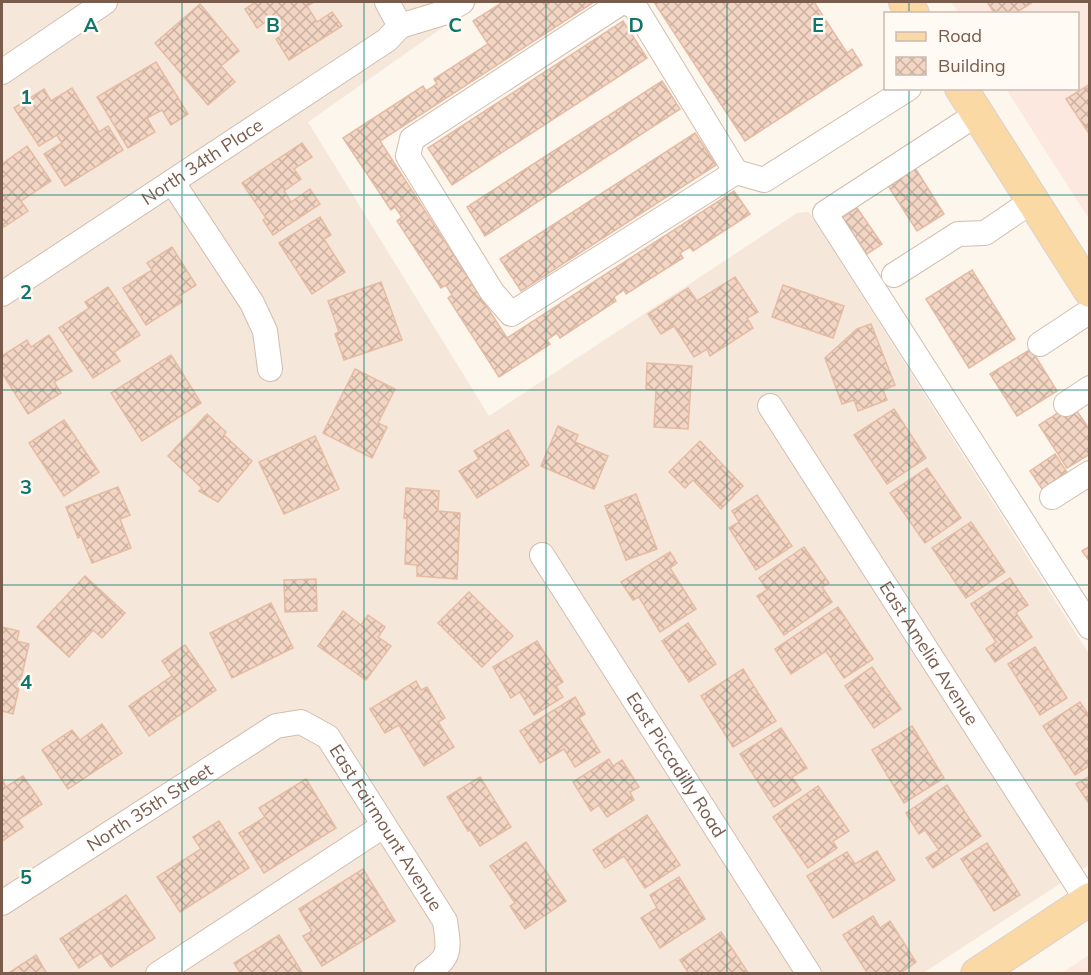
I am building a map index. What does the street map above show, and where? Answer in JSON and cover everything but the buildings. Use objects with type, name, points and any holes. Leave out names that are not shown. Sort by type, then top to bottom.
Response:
[{"type":"main road","points":[[969,101],[1089,291]]},
{"type":"main road","points":[[977,974],[1088,900]]},
{"type":"street","points":[[2,72],[105,2]]},
{"type":"street","points":[[387,2],[400,26],[443,13],[462,2]]},
{"type":"street","points":[[736,172],[511,314],[492,292],[408,156],[412,139],[624,2],[635,8],[736,172],[764,180],[906,90]]},
{"type":"street","name":"North 34th Place","points":[[2,294],[387,40],[400,26]]},
{"type":"street","points":[[969,101],[825,213],[1089,627]]},
{"type":"street","points":[[172,183],[252,303],[265,331],[270,369]]},
{"type":"street","points":[[894,275],[958,234],[985,233],[1032,201]]},
{"type":"street","points":[[1040,344],[1089,311]]},
{"type":"street","points":[[1066,404],[1089,388]]},
{"type":"street","name":"East Amelia Avenue","points":[[770,406],[1088,900]]},
{"type":"street","points":[[1052,497],[1089,472]]},
{"type":"street","name":"East Piccadilly Road","points":[[542,555],[809,974]]},
{"type":"street","name":"East Fairmount Avenue","points":[[302,722],[328,738],[445,921],[440,965]]},
{"type":"street","name":"North 35th Street","points":[[2,903],[276,726],[302,722]]},
{"type":"street","points":[[158,974],[383,826]]},
{"type":"shaded area","points":[[2,2],[479,2],[308,122],[489,416],[797,213],[809,212],[1089,654],[1089,865],[923,973],[2,974]]},
{"type":"shaded area","points":[[951,2],[1089,2],[1089,219],[1007,90],[1079,90],[1079,12],[958,12]]},
{"type":"shaded area","points":[[1089,955],[1089,973],[1062,973]]}]
